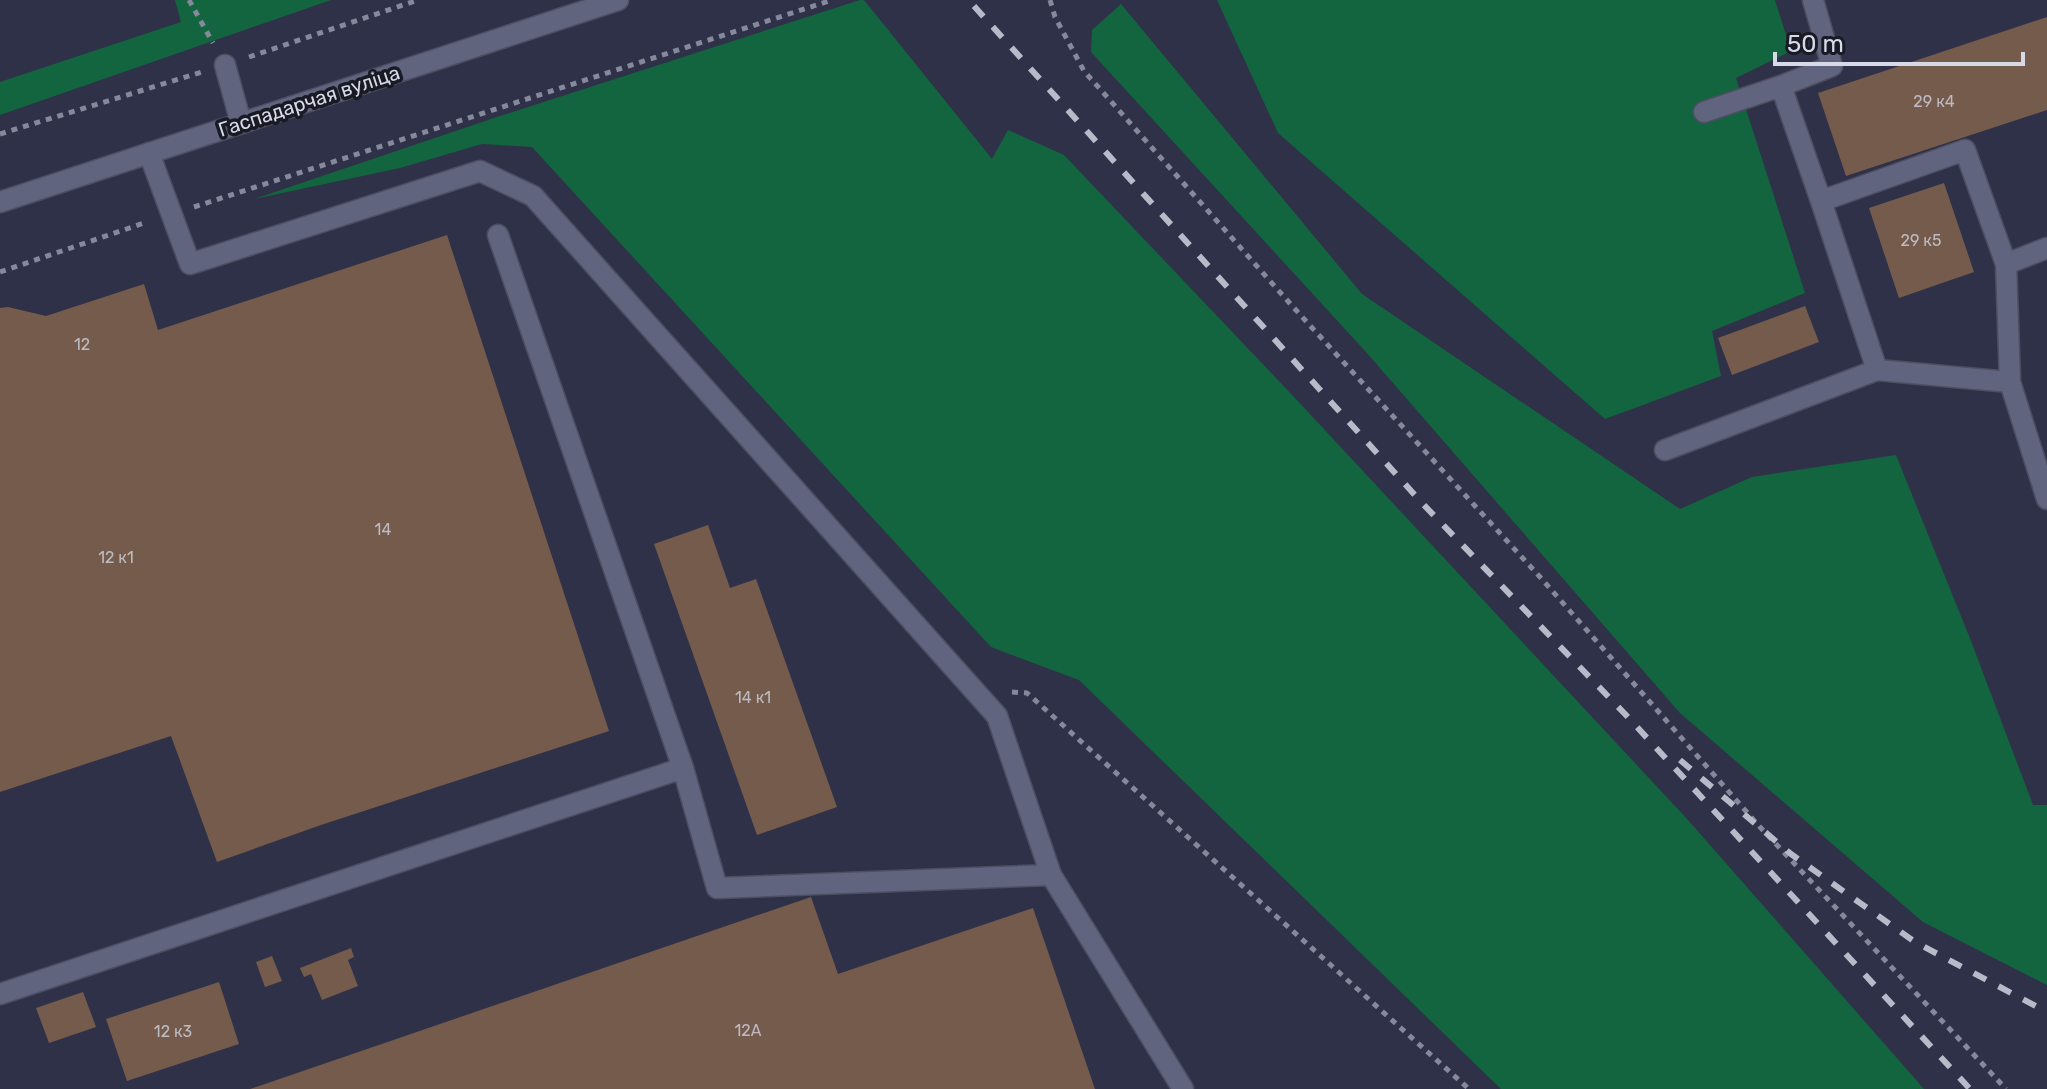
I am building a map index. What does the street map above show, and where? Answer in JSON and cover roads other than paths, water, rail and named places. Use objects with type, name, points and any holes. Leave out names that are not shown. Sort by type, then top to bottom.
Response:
[{"type":"street","name":"Гаспадарчая вуліца","points":[[0,202],[618,0]]},
{"type":"street","points":[[1704,112],[1832,66],[1813,0]]},
{"type":"street","points":[[225,65],[241,123]]},
{"type":"street","points":[[1781,86],[1877,370]]},
{"type":"street","points":[[1821,201],[1965,150],[2006,264],[2010,382],[2047,499]]},
{"type":"street","points":[[149,153],[190,264],[480,171],[533,196],[997,716],[1051,875],[1183,1089]]},
{"type":"street","points":[[498,235],[683,768],[717,888],[1051,875]]},
{"type":"street","points":[[2006,264],[2047,248]]},
{"type":"street","points":[[1665,450],[1877,370],[2010,382]]},
{"type":"street","points":[[0,994],[683,768]]},
{"type":"railway","points":[[974,6],[1422,503],[1625,714],[1970,1089]]},
{"type":"railway","points":[[1680,760],[1791,854],[1915,942],[2047,1012]]}]
